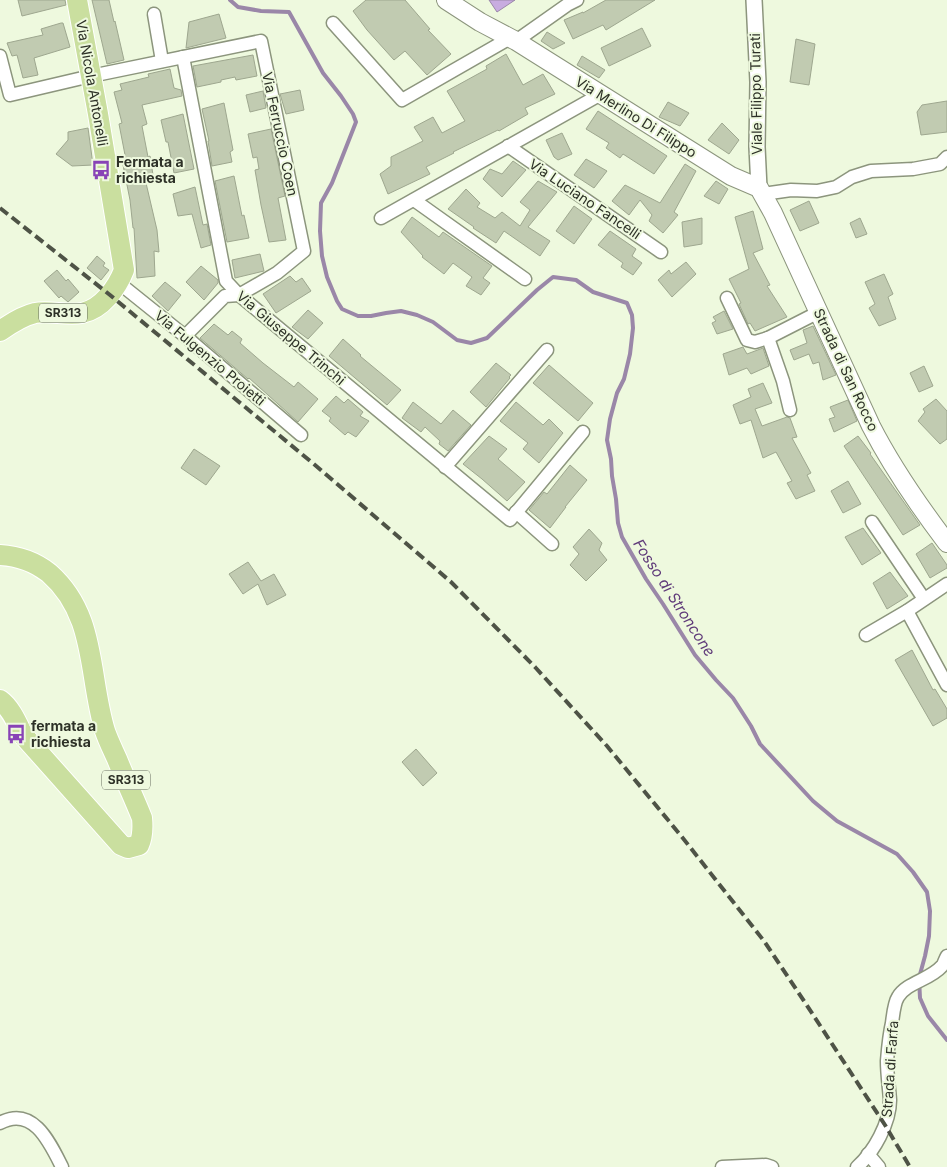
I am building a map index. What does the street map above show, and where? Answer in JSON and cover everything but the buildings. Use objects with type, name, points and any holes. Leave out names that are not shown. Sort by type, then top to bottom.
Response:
[{"type":"main road","name":"Via Nicola Antonelli","points":[[77,0],[92,76],[124,270],[119,283]]},
{"type":"main road","name":"Via Merlino Di Filippo","points":[[446,0],[731,176],[761,191]]},
{"type":"main road","name":"Strada di San Rocco","points":[[761,191],[884,452],[929,520],[947,543]]},
{"type":"main road","name":"SR313","points":[[0,331],[32,314],[48,311],[82,313],[97,306],[110,295],[119,283]]},
{"type":"main road","name":"SR313","points":[[0,555],[21,558],[40,566],[58,582],[71,598],[82,621],[89,643],[98,705],[105,732],[142,818],[144,829],[139,845],[128,848],[121,845],[46,763],[23,735],[12,715],[0,700]]},
{"type":"street","points":[[333,22],[402,100],[513,40],[576,0]]},
{"type":"street","name":"Viale Filippo Turati","points":[[754,0],[758,82],[757,147],[761,191]]},
{"type":"street","points":[[154,14],[162,61]]},
{"type":"street","name":"Via Ferruccio Coen","points":[[0,56],[10,95],[261,41],[304,251],[277,273],[239,295],[225,296],[185,336]]},
{"type":"street","name":"Via Giuseppe Trinchi","points":[[183,57],[226,281],[239,295],[445,466],[552,544]]},
{"type":"street","points":[[382,218],[601,94]]},
{"type":"street","name":"Via Luciano Fancelli","points":[[508,146],[662,252]]},
{"type":"street","points":[[761,191],[817,191],[836,187],[852,177],[871,171],[913,169],[940,164],[947,157]]},
{"type":"street","points":[[414,200],[525,279]]},
{"type":"street","name":"Via Fulgenzio Proietti","points":[[119,283],[185,336],[301,435]]},
{"type":"street","points":[[727,298],[747,340],[755,342],[768,338],[819,312]]},
{"type":"street","points":[[768,338],[783,381],[790,410]]},
{"type":"street","points":[[445,466],[547,350]]},
{"type":"street","points":[[513,516],[583,432]]},
{"type":"street","points":[[872,522],[924,599]]},
{"type":"street","points":[[866,635],[907,611],[947,584]]},
{"type":"street","points":[[907,611],[947,685]]},
{"type":"street","name":"Strada di Farfa","points":[[856,1167],[868,1154],[881,1134],[888,1117],[890,1102],[887,1062],[890,1034],[898,997],[907,988],[930,976],[941,967],[947,956]]},
{"type":"street","points":[[0,1123],[6,1120],[21,1119],[35,1125],[49,1141],[62,1167]]},
{"type":"street","points":[[868,1154],[879,1167]]},
{"type":"street","points":[[722,1167],[766,1165],[772,1167]]},
{"type":"shaded area","points":[[489,0],[515,0],[497,12]]},
{"type":"waterway","name":"Fosso di Stroncone","points":[[230,0],[238,7],[261,11],[289,12],[323,73],[341,96],[356,122],[332,183],[321,203],[320,231],[322,256],[327,277],[342,309],[358,316],[371,316],[401,311],[417,315],[433,322],[457,340],[471,343],[487,338],[553,277],[576,280],[593,292],[627,303],[632,315],[633,328],[630,354],[624,379],[617,393],[610,419],[607,440],[618,523],[622,537],[646,579],[695,655],[733,698],[760,744],[813,801],[837,821],[897,854],[927,892],[930,911],[929,936],[919,978],[920,998],[928,1016],[947,1040]]},
{"type":"railway","points":[[0,208],[110,295],[315,465],[451,582],[535,667],[607,746],[764,941],[885,1125],[910,1167]]},
{"type":"place","name":"Fermata a richiesta","points":[[101,170]]},
{"type":"place","name":"fermata a richiesta","points":[[16,734]]}]
